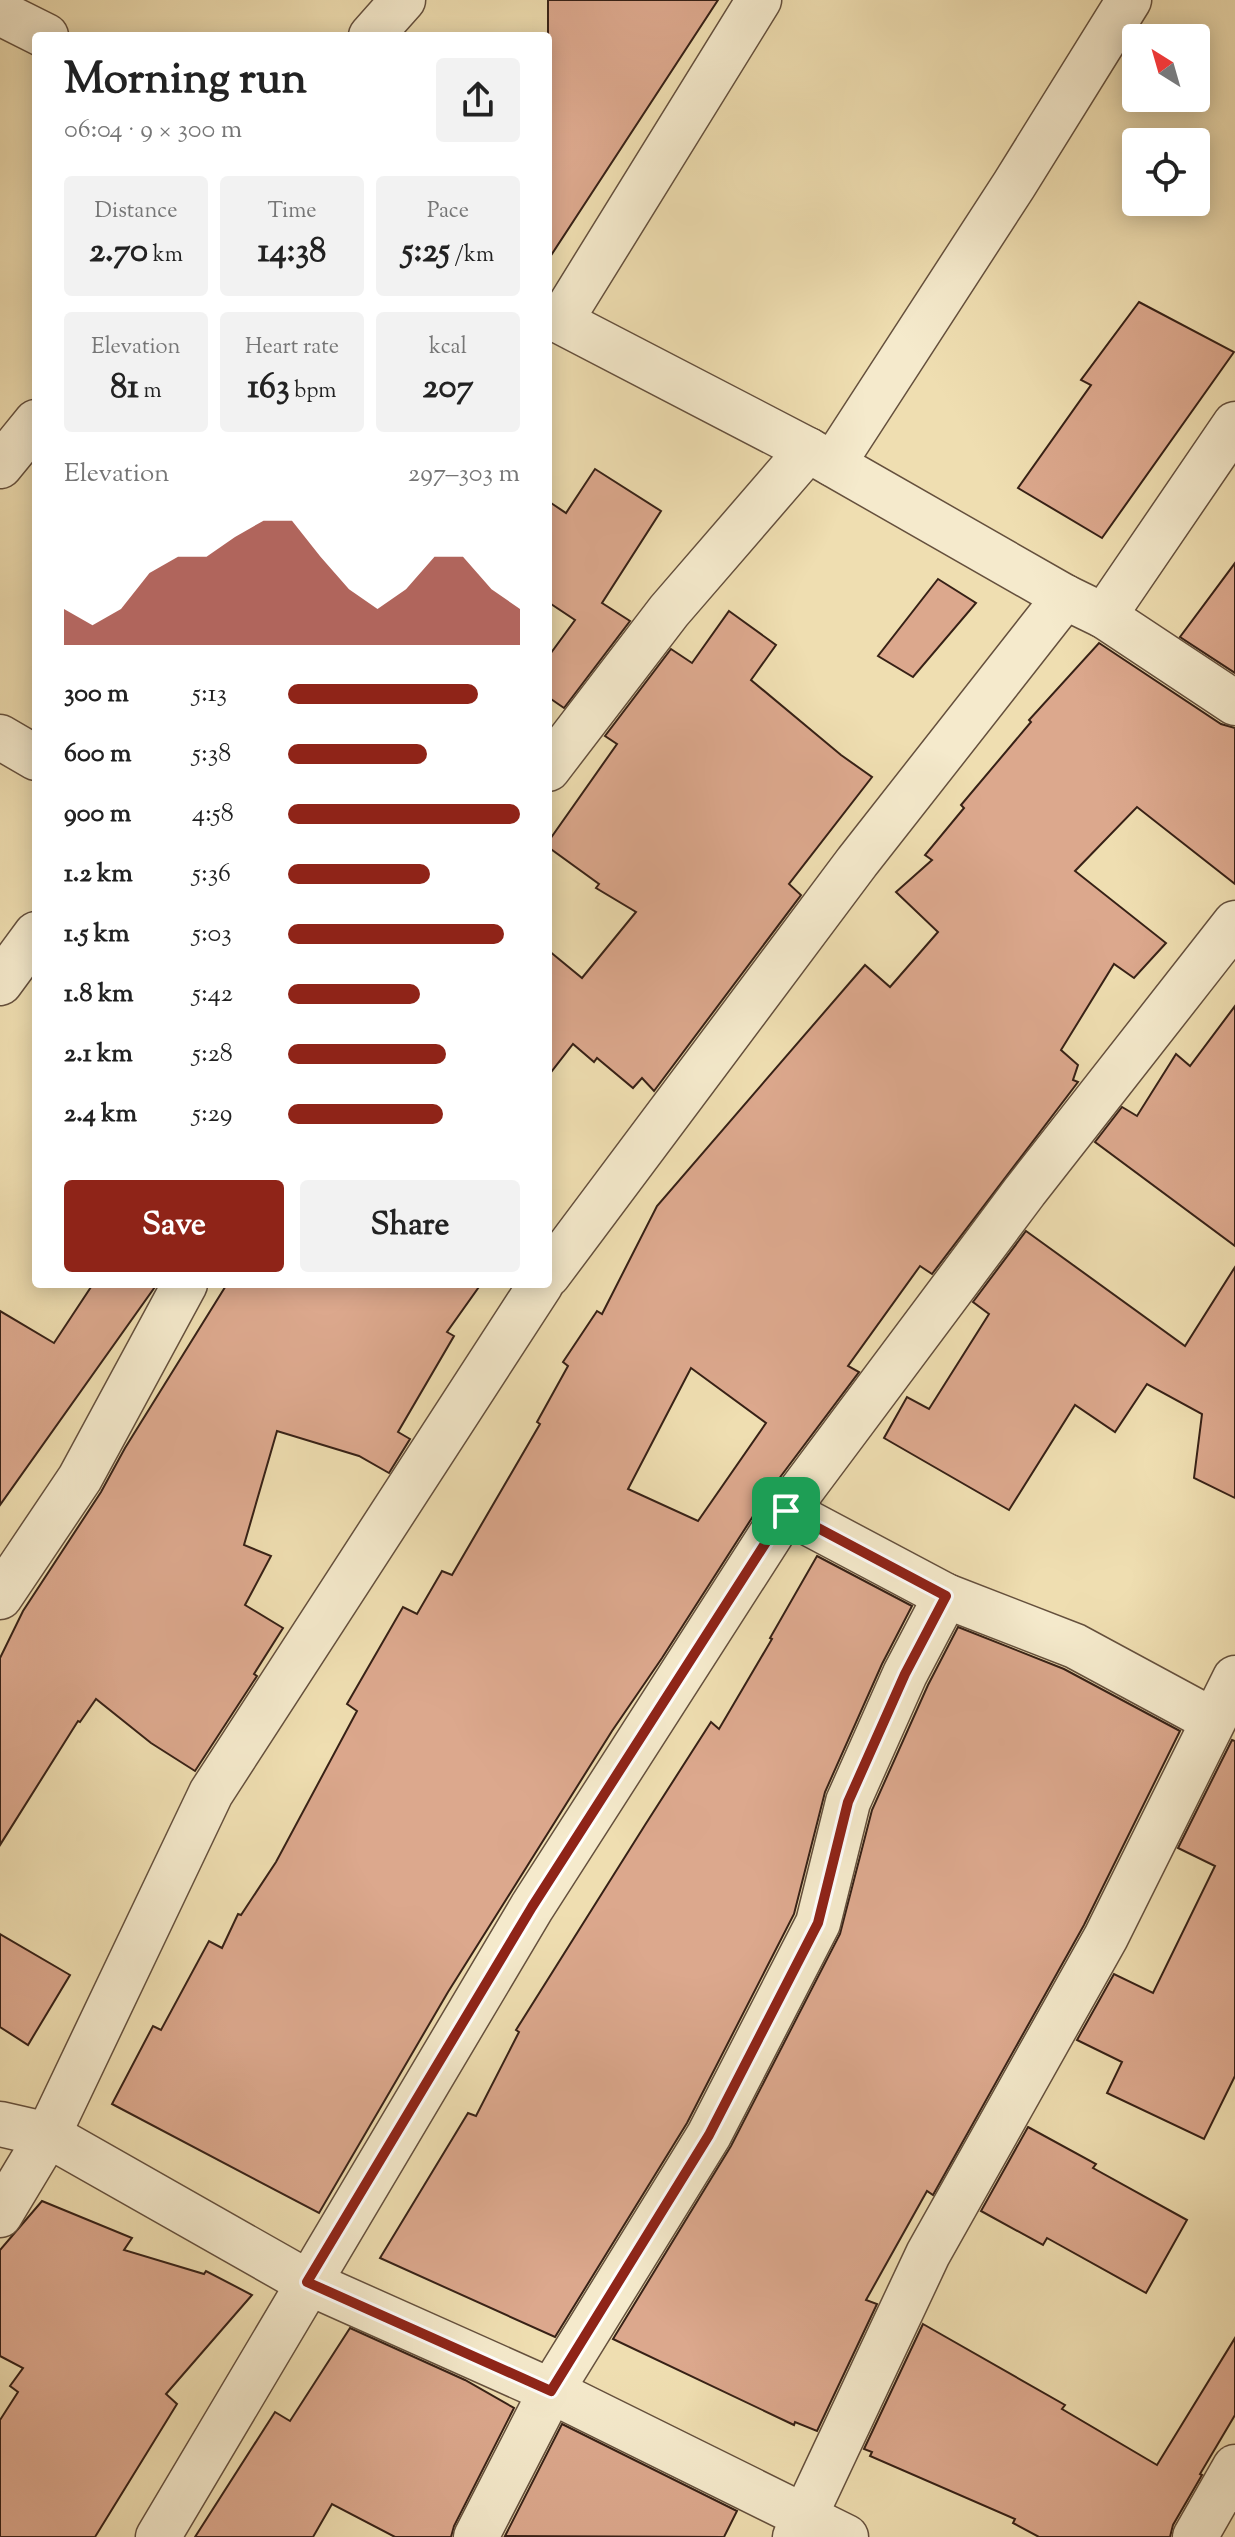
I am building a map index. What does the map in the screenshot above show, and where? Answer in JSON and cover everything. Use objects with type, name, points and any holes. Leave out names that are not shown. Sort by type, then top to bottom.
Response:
[{"type":"street","points":[[375,32],[403,0]]},
{"type":"street","points":[[759,0],[554,318],[820,457],[1065,597],[1104,616],[1235,703]]},
{"type":"street","points":[[552,764],[669,611],[820,457],[1014,185],[1129,0]]},
{"type":"street","points":[[0,13],[38,32]]},
{"type":"street","points":[[1104,616],[1235,424]]},
{"type":"street","points":[[0,466],[32,427]]},
{"type":"street","points":[[552,1270],[857,862],[1065,597]]},
{"type":"street","points":[[0,737],[32,756]]},
{"type":"street","points":[[158,2537],[532,1907],[786,1511],[1025,1191],[1235,923]]},
{"type":"street","points":[[0,983],[32,939]]},
{"type":"street","points":[[0,1597],[80,1478],[183,1288]]},
{"type":"street","points":[[0,2215],[48,2135],[211,1793],[538,1288]]},
{"type":"street","points":[[786,1511],[946,1596],[1075,1646],[1212,1720]]},
{"type":"street","points":[[476,2537],[551,2391],[709,2135],[818,1923],[848,1802],[905,1674],[946,1596]]},
{"type":"street","points":[[800,2527],[928,2254],[1106,1937],[1235,1678]]},
{"type":"street","points":[[0,2124],[48,2135],[307,2282],[551,2391],[800,2527],[846,2537]]},
{"type":"street","points":[[1195,2537],[1235,2467]]},
{"type":"building","points":[[548,0],[718,0],[552,254],[552,32],[548,32]]},
{"type":"building","points":[[1139,302],[1234,352],[1102,538],[1018,488],[1091,385],[1081,380]]},
{"type":"building","points":[[595,469],[661,511],[602,603],[630,621],[564,708],[552,700],[552,652],[575,620],[552,605],[552,504],[566,513]]},
{"type":"building","points":[[1235,563],[1235,673],[1180,637]]},
{"type":"building","points":[[938,579],[976,603],[913,677],[878,656]]},
{"type":"building","points":[[729,611],[776,645],[751,680],[872,777],[789,884],[801,895],[654,1091],[642,1078],[633,1088],[597,1058],[594,1062],[573,1044],[552,1071],[552,953],[582,978],[636,912],[596,888],[599,884],[552,850],[552,836],[617,744],[605,736],[671,649],[692,663]]},
{"type":"building","points":[[1099,643],[1221,724],[1235,728],[1235,884],[1137,807],[1075,871],[1166,943],[1134,978],[1114,964],[1061,1050],[1078,1065],[1073,1080],[1078,1082],[932,1274],[920,1266],[848,1366],[859,1372],[766,1496],[612,1731],[448,1992],[319,2213],[112,2104],[153,2026],[161,2030],[209,1941],[222,1948],[238,1914],[241,1915],[276,1862],[357,1711],[347,1704],[403,1607],[417,1614],[442,1571],[452,1575],[540,1424],[537,1422],[568,1366],[563,1362],[597,1311],[602,1314],[657,1206],[865,965],[890,987],[938,932],[896,892],[932,860],[925,855],[964,808],[961,805],[1031,722],[1029,720]],"holes":[[[691,1368],[766,1423],[698,1521],[628,1489]]]},
{"type":"building","points":[[1235,1006],[1235,1246],[1095,1142],[1122,1107],[1137,1116],[1176,1054],[1190,1066]]},
{"type":"building","points":[[1026,1231],[1185,1346],[1235,1267],[1235,1498],[1194,1478],[1202,1414],[1147,1384],[1115,1432],[1075,1405],[1009,1510],[884,1438],[907,1397],[929,1409],[989,1314],[973,1302]]},
{"type":"building","points":[[90,1288],[154,1288],[0,1505],[0,1311],[54,1343]]},
{"type":"building","points":[[225,1288],[478,1288],[447,1332],[454,1336],[398,1432],[410,1439],[389,1473],[359,1456],[277,1431],[244,1545],[271,1556],[245,1605],[283,1628],[254,1674],[257,1676],[195,1771],[151,1743],[96,1699],[78,1721],[0,1845],[0,1658],[23,1611],[101,1492]]},
{"type":"building","points":[[817,1556],[912,1606],[882,1664],[825,1792],[794,1914],[687,2123],[555,2337],[380,2258],[468,2113],[476,2116],[519,2032],[516,2030],[711,1722],[719,1729]]},
{"type":"building","points":[[958,1627],[1064,1669],[1180,1731],[1084,1925],[933,2195],[927,2191],[866,2300],[877,2304],[817,2431],[795,2422],[794,2425],[613,2339],[731,2146],[840,1934],[872,1810],[928,1685]]},
{"type":"building","points":[[1232,1740],[1235,1741],[1235,2076],[1204,2139],[1107,2093],[1122,2062],[1077,2040],[1114,1974],[1153,1993],[1215,1866],[1178,1848]]},
{"type":"building","points":[[0,1934],[70,1975],[28,2045],[0,2027]]},
{"type":"building","points":[[1028,2127],[1096,2164],[1093,2168],[1187,2220],[1146,2293],[1047,2238],[1043,2245],[981,2211]]},
{"type":"building","points":[[42,2201],[132,2238],[124,2250],[204,2274],[206,2271],[252,2295],[166,2394],[177,2404],[95,2537],[0,2537],[0,2420],[18,2392],[10,2386],[23,2368],[0,2356],[0,2250]]},
{"type":"building","points":[[923,2324],[1065,2405],[1062,2409],[1157,2465],[1235,2338],[1235,2415],[1200,2474],[1173,2525],[1170,2537],[1039,2537],[1013,2523],[1015,2519],[870,2456],[872,2452],[864,2449]]},
{"type":"building","points":[[350,2328],[465,2380],[514,2408],[451,2537],[395,2537],[332,2504],[313,2537],[195,2537],[275,2412],[290,2421]]},
{"type":"building","points":[[562,2424],[737,2511],[724,2537],[505,2536]]},
{"type":"route","points":[[786,1511],[946,1596],[905,1674],[848,1802],[818,1923],[709,2135],[551,2391],[307,2282],[532,1907],[786,1511]]}]
